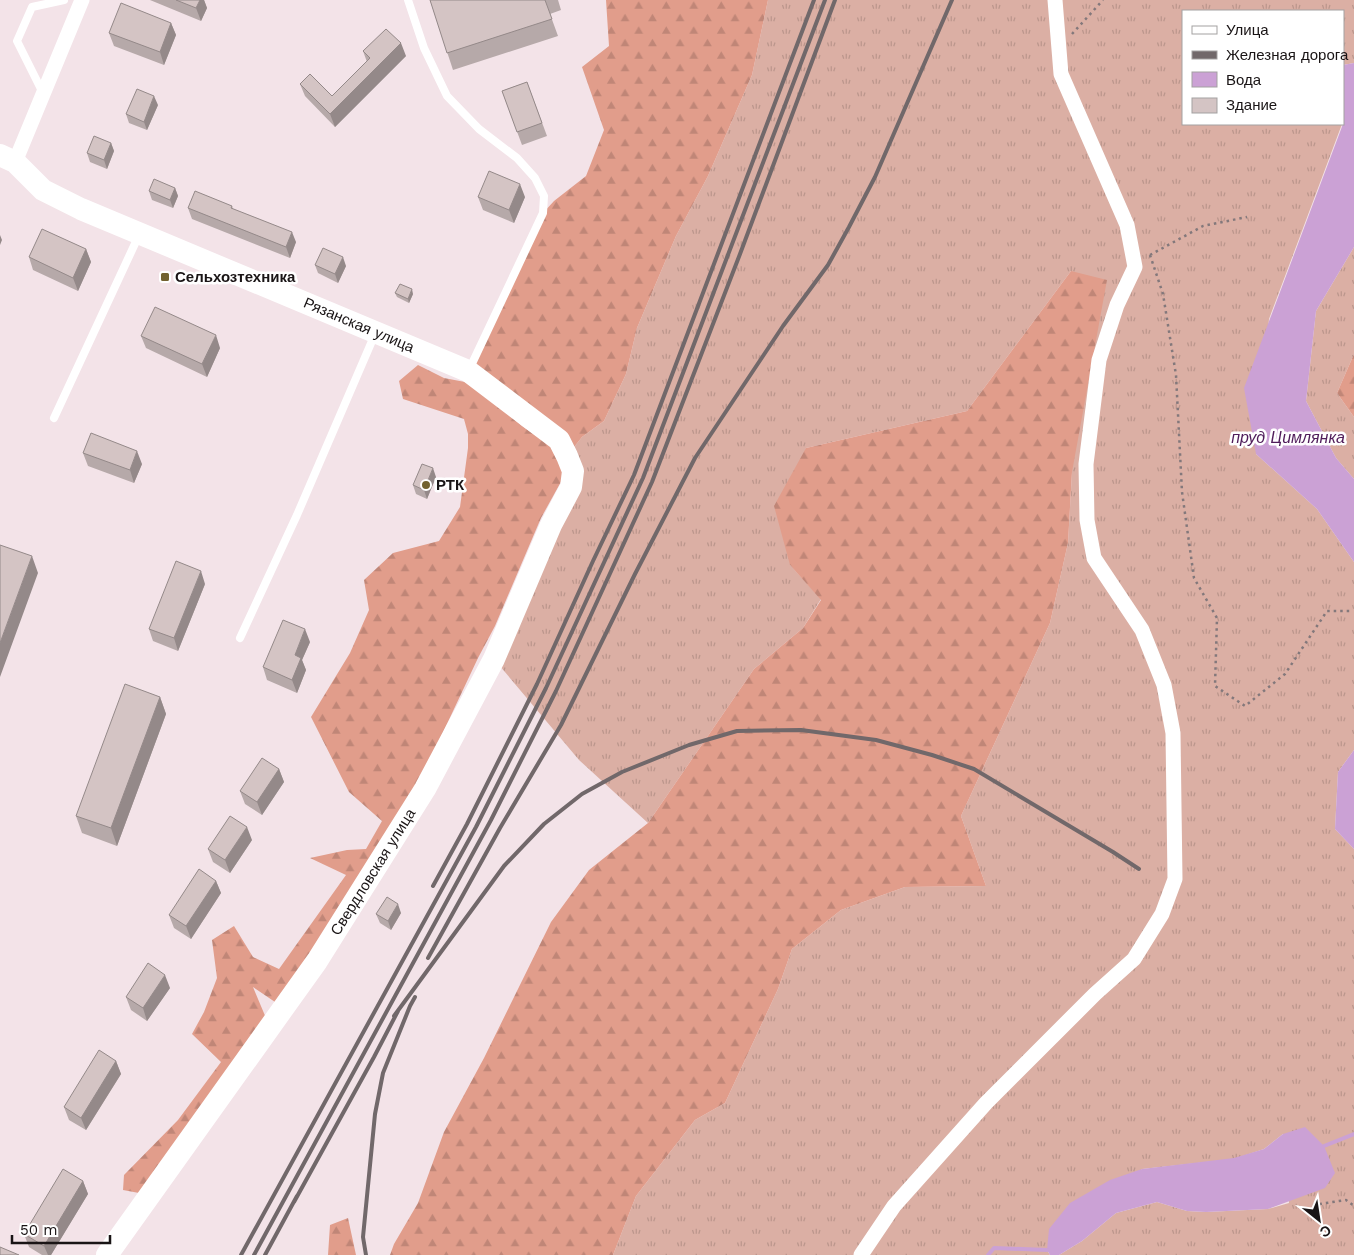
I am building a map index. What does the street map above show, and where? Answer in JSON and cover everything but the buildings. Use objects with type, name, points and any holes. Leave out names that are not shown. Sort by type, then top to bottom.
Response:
[{"type":"main road","name":"Рязанская улица","points":[[8,158],[43,190],[81,209],[468,371],[559,440],[567,456]]},
{"type":"main road","name":"Свердловская улица","points":[[107,1255],[317,961],[424,789],[494,659],[551,525],[571,487],[573,471],[567,456]]},
{"type":"street","points":[[8,158],[44,94],[82,0]]},
{"type":"street","points":[[861,1255],[894,1206],[986,1103],[1095,994],[1134,959],[1162,914],[1175,879],[1173,733],[1164,684],[1142,630],[1094,558],[1087,520],[1086,464],[1099,360],[1117,305],[1135,267],[1127,225],[1061,74],[1055,0]]},
{"type":"lane","points":[[44,94],[18,40],[32,7],[64,0]]},
{"type":"lane","points":[[408,0],[424,48],[448,96],[479,129],[517,158],[535,178],[544,196],[543,213],[468,371]]},
{"type":"lane","points":[[54,418],[140,233]]},
{"type":"lane","points":[[240,638],[297,515],[376,332]]},
{"type":"path","points":[[1059,48],[1103,0]]},
{"type":"path","points":[[1135,267],[1150,255],[1203,226],[1247,217]]},
{"type":"path","points":[[1150,255],[1163,294],[1176,375],[1182,492],[1194,578],[1217,618],[1215,686],[1245,706],[1285,674],[1326,611],[1351,612]]},
{"type":"path","points":[[1313,1205],[1346,1200],[1354,1206]]},
{"type":"green space","points":[[606,0],[768,0],[752,75],[708,176],[676,236],[637,328],[626,374],[604,421],[582,437],[567,456],[468,371],[543,213],[554,201],[586,176],[604,130],[582,67],[609,46]]},
{"type":"green space","points":[[768,0],[1354,0],[1354,63],[1344,65],[1344,10],[1182,10],[1182,125],[1342,125],[1269,319],[1256,454],[1317,509],[1354,562],[1354,750],[1338,772],[1335,829],[1354,849],[1354,1255],[1059,1255],[1082,1241],[1116,1213],[1157,1202],[1187,1211],[1206,1212],[1268,1209],[1289,1203],[1283,1134],[1264,1149],[1234,1159],[1142,1169],[1047,1250],[1050,1255],[613,1255],[636,1196],[695,1120],[725,1103],[778,989],[792,949],[841,910],[905,887],[986,886],[961,816],[1050,623],[1068,543],[1072,472],[1071,271],[967,411],[806,448],[790,565],[821,599],[803,628],[754,669],[648,823],[579,760],[494,659],[551,525],[567,456],[582,437],[604,421],[626,374],[637,328],[676,236],[708,176],[752,75]]},
{"type":"green space","points":[[1354,247],[1354,354],[1337,393],[1354,417],[1354,479],[1336,458],[1306,401],[1316,311]]},
{"type":"green space","points":[[1071,271],[1107,280],[1072,472],[1068,543],[1050,623],[961,816],[986,886],[905,887],[841,910],[792,949],[778,989],[725,1103],[695,1120],[636,1196],[613,1255],[390,1255],[394,1244],[418,1203],[444,1132],[484,1058],[551,922],[589,870],[648,823],[754,669],[803,628],[821,600],[790,565],[774,506],[806,448],[967,411]]},
{"type":"green space","points":[[1354,354],[1354,417],[1337,393]]},
{"type":"green space","points":[[418,365],[444,378],[465,382],[488,397],[522,426],[551,446],[562,462],[562,480],[541,518],[495,626],[422,777],[349,899],[275,1002],[253,987],[266,1018],[139,1193],[123,1190],[124,1175],[178,1120],[221,1062],[192,1034],[204,1012],[217,978],[212,940],[234,926],[253,957],[279,969],[346,875],[310,858],[347,850],[366,849],[382,821],[349,792],[311,717],[350,653],[369,610],[364,580],[393,553],[439,541],[460,507],[468,448],[468,434],[464,419],[403,399],[399,381]]},
{"type":"green space","points":[[348,1218],[356,1255],[328,1255],[330,1225]]},
{"type":"water","name":"пруд Цимлянка","points":[[1354,63],[1354,247],[1316,311],[1306,401],[1336,458],[1354,479],[1354,562],[1317,509],[1256,454],[1244,388],[1344,125],[1344,65]]},
{"type":"water","points":[[1354,750],[1354,849],[1335,829],[1338,772]]},
{"type":"water","points":[[1305,1127],[1324,1146],[1335,1173],[1325,1188],[1268,1209],[1187,1211],[1157,1202],[1116,1213],[1082,1241],[1059,1255],[1050,1255],[1047,1250],[1049,1229],[1070,1203],[1110,1180],[1142,1169],[1234,1158],[1264,1149],[1283,1134]]},
{"type":"waterway","points":[[1324,1146],[1354,1134]]},
{"type":"waterway","points":[[988,1255],[994,1248],[1047,1250]]},
{"type":"railway","points":[[433,886],[467,824],[537,684],[634,475],[814,0]]},
{"type":"railway","points":[[241,1255],[476,827],[546,688],[643,478],[825,0]]},
{"type":"railway","points":[[254,1255],[491,820],[556,691],[652,482],[835,0]]},
{"type":"railway","points":[[428,958],[500,828],[561,725],[635,574],[695,458],[783,326],[828,265],[849,227],[875,177],[952,0]]},
{"type":"railway","points":[[394,1016],[504,866],[544,824],[582,794],[622,772],[689,745],[737,731],[801,730],[876,740],[932,755],[974,769],[1139,869]]},
{"type":"railway","points":[[366,1255],[363,1237],[375,1114],[383,1073],[415,997]]},
{"type":"railway","points":[[294,1202],[398,1011]]},
{"type":"railway","points":[[265,1255],[297,1196]]},
{"type":"place","name":"Сельхозтехника","points":[[165,277]]},
{"type":"place","name":"РТК","points":[[426,485]]}]
